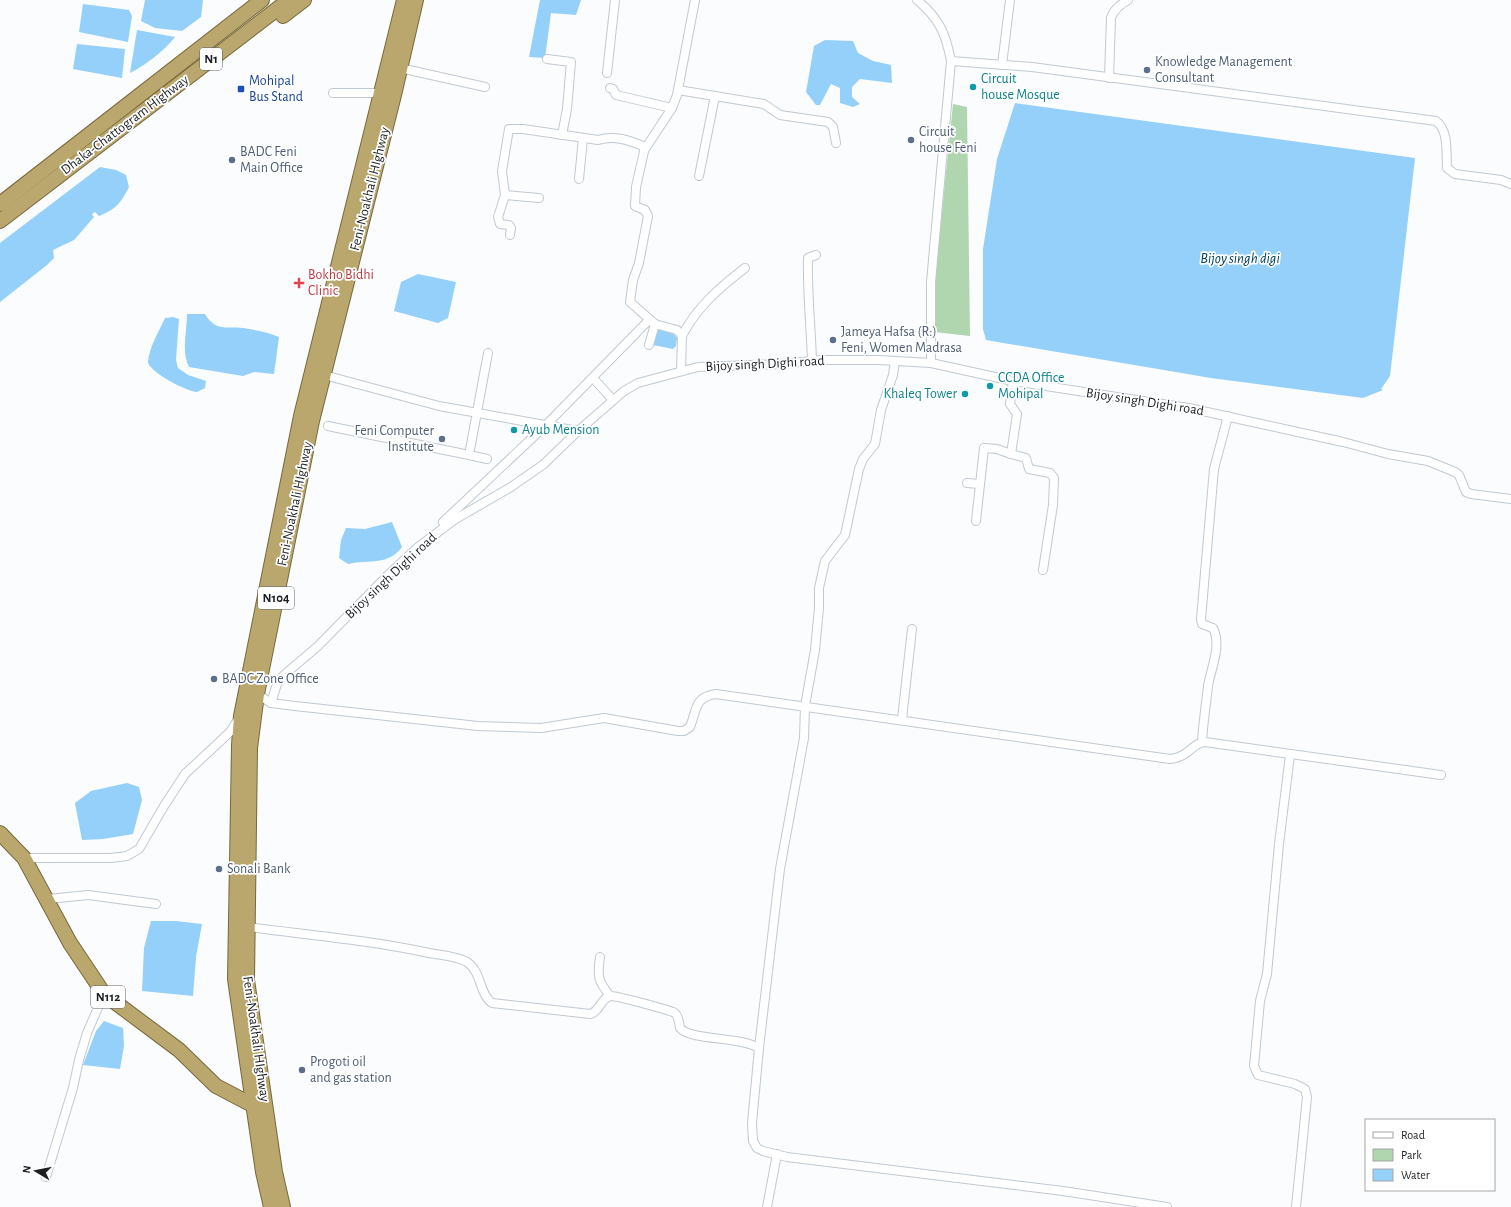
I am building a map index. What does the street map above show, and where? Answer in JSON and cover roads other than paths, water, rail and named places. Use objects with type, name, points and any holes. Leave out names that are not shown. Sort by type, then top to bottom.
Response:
[{"type":"highway","points":[[252,0],[151,75],[134,93],[130,112],[144,116],[162,106],[304,0]]},
{"type":"highway","name":"Dhaka-Chattogram Highway","points":[[0,221],[262,0]]},
{"type":"highway","name":"Dhaka-Chattogram Highway","points":[[1,200],[130,112],[289,0]]},
{"type":"highway","name":"Feni-Noakhali HIghway","points":[[283,1207],[275,1172],[247,980],[250,748],[256,694],[312,421],[324,375],[388,94],[404,0]]},
{"type":"highway","name":"Feni-Noakhali HIghway","points":[[271,1207],[263,1172],[235,979],[238,753],[241,716],[301,416],[388,94],[400,68],[416,0]]},
{"type":"highway","name":"N112","points":[[0,833],[24,858],[48,899],[70,943],[104,994],[179,1050],[216,1086],[253,1104],[266,1114]]},
{"type":"street","points":[[607,73],[615,0]]},
{"type":"street","points":[[682,336],[676,330],[652,322],[630,302],[632,286],[639,263],[648,216],[645,210],[635,206],[636,187],[645,149],[672,108],[678,90],[694,0]]},
{"type":"street","points":[[917,0],[939,22],[948,44],[951,61],[931,282],[931,363]]},
{"type":"street","points":[[1002,65],[1010,0]]},
{"type":"street","points":[[1109,78],[1111,18],[1113,12],[1118,6],[1128,0]]},
{"type":"street","points":[[547,59],[571,62],[567,109],[562,135]]},
{"type":"street","points":[[951,61],[1002,65],[1109,78],[1436,121],[1442,125],[1444,131],[1447,168],[1450,172],[1455,174],[1501,180],[1511,184]]},
{"type":"street","points":[[400,68],[485,87]]},
{"type":"street","points":[[610,88],[613,89],[616,95],[672,108]]},
{"type":"street","points":[[678,90],[764,104],[780,115],[828,122],[834,127],[836,143]]},
{"type":"street","points":[[333,93],[388,94]]},
{"type":"street","points":[[699,176],[715,96]]},
{"type":"street","points":[[510,235],[511,228],[509,225],[500,224],[498,217],[505,195],[502,171],[509,129],[512,128],[598,140],[608,137],[636,142],[645,149]]},
{"type":"street","points":[[579,179],[583,138]]},
{"type":"street","points":[[505,195],[539,198]]},
{"type":"street","points":[[812,361],[808,301],[810,288],[808,258],[816,255]]},
{"type":"street","points":[[681,371],[682,336],[700,307],[727,282],[745,268]]},
{"type":"street","points":[[649,346],[652,322]]},
{"type":"street","points":[[432,531],[447,520],[467,498],[546,425],[652,322]]},
{"type":"street","points":[[469,455],[488,353]]},
{"type":"street","points":[[895,360],[893,375],[881,410],[875,444],[863,459],[859,469],[845,535],[825,561],[819,588],[820,608],[815,650],[805,706],[804,738],[780,869],[759,1048],[752,1123],[753,1141],[757,1148],[777,1154],[862,1167],[1063,1191],[1167,1207]]},
{"type":"street","name":"Bijoy singh Dighi road","points":[[271,703],[277,684],[284,675],[318,646],[417,548],[454,520],[511,487],[544,464],[578,431],[624,391],[638,383],[698,367],[781,364],[812,361],[895,360],[931,363],[1013,381],[1189,408],[1343,442],[1388,454],[1428,461],[1459,475],[1466,492],[1471,494],[1511,499]]},
{"type":"street","points":[[324,375],[433,404],[578,431]]},
{"type":"street","points":[[593,378],[613,400]]},
{"type":"street","points":[[1011,454],[1017,414],[1010,404],[1013,381]]},
{"type":"street","points":[[1202,742],[1208,684],[1216,659],[1216,633],[1214,628],[1202,624],[1201,619],[1214,469],[1228,416]]},
{"type":"street","points":[[328,426],[487,458]]},
{"type":"street","points":[[976,521],[984,448],[997,449],[1026,458],[1029,469],[1050,472],[1054,478],[1053,505],[1044,570]]},
{"type":"street","points":[[967,483],[980,484]]},
{"type":"street","points":[[902,719],[912,629]]},
{"type":"street","points":[[24,858],[111,858],[127,856],[139,850],[164,806],[185,774],[230,732],[256,694],[271,703],[478,726],[541,728],[604,718],[678,731],[684,731],[690,728],[698,703],[706,695],[716,694],[902,719],[1170,759],[1185,755],[1202,742],[1441,775]]},
{"type":"street","points":[[1290,755],[1279,844],[1268,974],[1260,1001],[1254,1066],[1258,1075],[1295,1084],[1305,1089],[1307,1097],[1296,1207]]},
{"type":"street","points":[[48,899],[88,895],[156,904]]},
{"type":"street","points":[[248,927],[391,945],[461,959],[468,963],[478,975],[488,1000],[498,1004],[590,1014],[596,1011],[610,996]]},
{"type":"street","points":[[600,957],[597,973],[599,982],[610,996],[672,1012],[676,1014],[680,1028],[690,1035],[721,1038],[753,1044],[759,1048]]},
{"type":"street","points":[[46,1177],[73,1088],[87,1033],[104,994]]},
{"type":"street","points":[[767,1207],[777,1154]]},
{"type":"water","points":[[145,0],[203,0],[201,17],[182,31],[155,28],[141,21]]},
{"type":"water","points":[[540,0],[581,0],[576,15],[551,13],[545,58],[529,57]]},
{"type":"water","points":[[83,4],[129,10],[132,16],[128,42],[79,32]]},
{"type":"water","points":[[137,30],[175,37],[165,48],[143,66],[130,73]]},
{"type":"water","points":[[825,40],[853,41],[858,53],[873,61],[891,65],[892,83],[860,79],[852,87],[852,97],[860,104],[853,107],[840,103],[840,88],[831,84],[820,105],[816,105],[806,92],[814,46]]},
{"type":"water","points":[[77,44],[125,49],[122,78],[73,69]]},
{"type":"water","name":"Bijoy singh digi","points":[[1015,103],[1415,158],[1390,376],[1381,389],[1383,390],[1363,398],[1211,378],[986,340],[983,329],[983,249],[997,159]]},
{"type":"water","points":[[100,167],[116,170],[126,175],[129,187],[123,197],[110,211],[99,216],[95,212],[92,214],[94,217],[74,240],[53,250],[54,258],[47,265],[0,302],[0,243]]},
{"type":"water","points":[[418,274],[456,282],[448,318],[438,323],[394,311],[401,282]]},
{"type":"water","points":[[187,314],[205,314],[213,324],[221,327],[243,328],[266,332],[279,337],[274,374],[254,372],[243,376],[189,367],[185,354]]},
{"type":"water","points":[[173,317],[179,319],[176,360],[178,368],[188,375],[206,381],[205,388],[197,392],[185,389],[169,380],[154,370],[148,362],[152,345],[165,318]]},
{"type":"water","points":[[657,327],[672,332],[677,338],[676,346],[673,349],[653,345]]},
{"type":"water","points":[[392,522],[402,547],[397,553],[391,557],[378,561],[348,564],[339,558],[341,540],[346,528],[365,529]]},
{"type":"water","points":[[127,783],[139,787],[142,800],[133,834],[103,839],[82,840],[75,803],[91,791]]},
{"type":"water","points":[[151,921],[176,921],[202,924],[196,957],[193,996],[142,991],[144,948]]},
{"type":"water","points":[[104,1021],[123,1028],[124,1046],[120,1069],[83,1065],[96,1031]]},
{"type":"place","name":"Knowledge Management Consultant","points":[[1147,70]]},
{"type":"place","name":"Circuit house Mosque","points":[[973,87]]},
{"type":"place","name":"Mohipal Bus Stand","points":[[241,89]]},
{"type":"place","name":"Circuit house Feni","points":[[911,140]]},
{"type":"place","name":"BADC Feni Main Office","points":[[232,160]]},
{"type":"place","name":"Bokho Bidhi Clinic","points":[[299,283]]},
{"type":"place","name":"Jameya Hafsa (R:) Feni, Women Madrasa","points":[[833,340]]},
{"type":"place","name":"CCDA Office Mohipal","points":[[990,386]]},
{"type":"place","name":"Khaleq Tower","points":[[965,394]]},
{"type":"place","name":"Ayub Mension","points":[[514,430]]},
{"type":"place","name":"Feni Computer Institute","points":[[442,439]]},
{"type":"place","name":"BADC Zone Office","points":[[214,679]]},
{"type":"place","name":"Sonali Bank","points":[[219,869]]},
{"type":"place","name":"Progoti oil and gas station","points":[[302,1070]]}]
